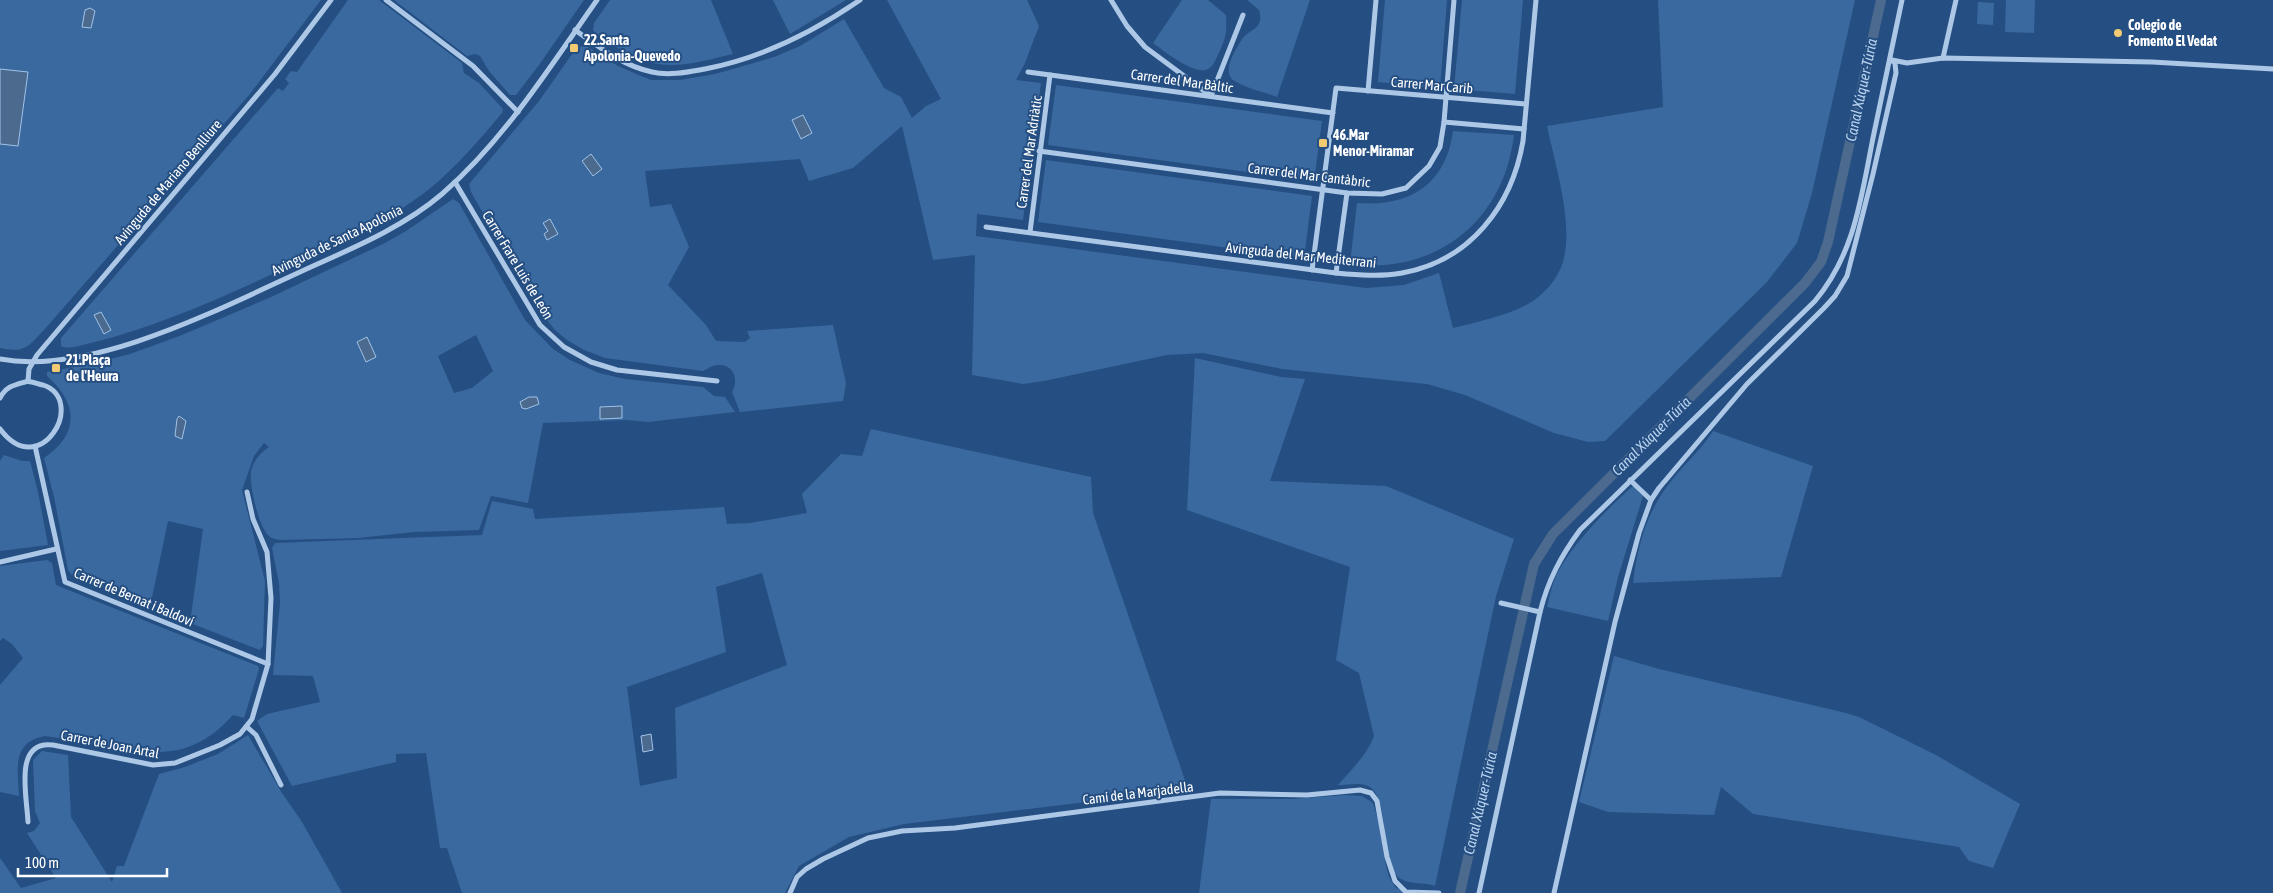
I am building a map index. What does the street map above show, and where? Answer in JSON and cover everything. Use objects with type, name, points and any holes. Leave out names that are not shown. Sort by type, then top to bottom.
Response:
[{"type":"street","name":"Avinguda de Mariano Benlliure","points":[[28,381],[29,369],[33,362],[76,308],[275,74],[331,0]]},
{"type":"street","points":[[386,0],[473,66],[518,112]]},
{"type":"street","name":"Avinguda de Santa Apolònia","points":[[0,359],[33,362],[62,359],[110,350],[179,326],[220,309],[386,232],[413,215],[455,182],[482,155],[518,112],[597,0]]},
{"type":"street","points":[[575,30],[628,64],[658,73],[686,73],[742,60],[788,43],[860,0]]},
{"type":"street","points":[[1112,0],[1127,26],[1145,47],[1211,96],[1244,15]]},
{"type":"street","points":[[1368,90],[1376,0]]},
{"type":"street","name":"Carrer del Mar Cantàbric","points":[[1039,151],[1347,193],[1382,194],[1406,188],[1429,166],[1440,147],[1444,122],[1454,0]]},
{"type":"street","name":"Avinguda del Mar Mediterrani","points":[[986,227],[1336,273],[1374,276],[1402,274],[1426,267],[1443,259],[1475,237],[1495,215],[1503,201],[1520,158],[1536,0]]},
{"type":"street","points":[[1479,893],[1546,588],[1566,550],[1580,530],[1815,301],[1837,272],[1848,248],[1862,195],[1902,0]]},
{"type":"street","points":[[1943,58],[1956,0]]},
{"type":"street","points":[[1896,73],[1902,64],[1943,58],[2152,62],[2273,69]]},
{"type":"street","points":[[1890,59],[1907,63]]},
{"type":"street","points":[[1554,893],[1615,622],[1639,533],[1651,500],[1659,488],[1756,375],[1835,296],[1847,276],[1896,73],[1895,63],[1890,59]]},
{"type":"street","name":"Carrer del Mar Bàltic","points":[[1028,72],[1333,113]]},
{"type":"street","name":"Carrer del Mar Adriàtic","points":[[1030,232],[1050,75]]},
{"type":"street","name":"Carrer Mar Carib","points":[[1333,113],[1336,88],[1526,104]]},
{"type":"street","points":[[1312,270],[1333,113]]},
{"type":"street","points":[[1444,122],[1524,129]]},
{"type":"street","name":"Carrer Frare Luis de León","points":[[455,182],[540,325],[564,347],[591,362],[617,370],[717,381]]},
{"type":"street","points":[[1336,273],[1347,193]]},
{"type":"street","points":[[1748,367],[1756,375]]},
{"type":"street","points":[[0,398],[8,387],[28,381],[48,387],[57,397],[61,409],[58,428],[49,440],[35,446],[18,445],[8,439],[0,429]]},
{"type":"street","name":"Carrer de Bernat i Baldoví","points":[[35,446],[56,549],[65,582],[268,664]]},
{"type":"street","points":[[1630,480],[1651,500]]},
{"type":"street","points":[[247,492],[253,519],[266,552],[270,576],[271,618],[268,664],[252,719],[247,727],[256,735],[281,785]]},
{"type":"street","points":[[0,562],[56,549]]},
{"type":"street","points":[[1502,604],[1540,612]]},
{"type":"street","name":"Carrer de Joan Artal","points":[[28,822],[26,767],[29,754],[36,746],[53,745],[164,766],[182,761],[220,745],[240,734],[247,727]]},
{"type":"street","name":"Camí de la Marjadella","points":[[790,893],[797,877],[823,859],[868,838],[902,831],[955,828],[1220,793],[1307,795],[1360,790],[1371,793],[1377,801],[1387,857],[1395,880],[1406,892],[1439,892]]},
{"type":"shaded area","points":[[0,0],[321,0],[249,95],[44,330],[30,344],[15,350],[0,348]]},
{"type":"shaded area","points":[[348,0],[379,0],[462,63],[464,73],[479,83],[503,109],[502,113],[471,149],[438,182],[400,210],[373,225],[331,247],[198,307],[118,336],[72,347],[61,346],[61,338],[278,88],[283,91],[289,83],[285,79],[291,71],[297,72]]},
{"type":"shaded area","points":[[394,0],[584,0],[516,95],[510,95],[489,71],[480,56],[475,54],[467,56]]},
{"type":"shaded area","points":[[610,0],[711,0],[733,54],[687,64],[673,65],[645,61],[631,55],[593,30],[594,23]]},
{"type":"shaded area","points":[[773,0],[846,0],[790,34]]},
{"type":"shaded area","points":[[887,0],[1027,0],[1039,26],[1025,63],[1016,80],[1041,83],[1023,220],[977,214],[976,236],[1366,288],[1404,285],[1439,273],[1453,328],[1494,318],[1514,311],[1533,301],[1547,289],[1561,268],[1566,247],[1565,212],[1547,126],[1663,107],[1658,0],[1855,0],[1812,193],[1797,243],[1767,282],[1605,441],[1588,442],[1554,433],[1465,395],[1427,384],[1282,369],[1203,353],[1167,355],[1023,384],[972,375],[975,255],[933,260],[902,126],[853,168],[809,181],[800,159],[645,171],[650,207],[671,204],[689,247],[668,285],[706,325],[716,341],[745,342],[750,338],[747,331],[833,325],[846,383],[843,401],[740,412],[732,392],[735,383],[734,374],[728,367],[716,365],[703,371],[605,358],[584,350],[555,330],[537,308],[471,192],[469,184],[539,101],[577,47],[586,46],[618,66],[651,80],[680,80],[715,74],[774,57],[800,46],[844,19],[884,88],[901,97],[912,118],[926,106],[941,99]]},
{"type":"shaded area","points":[[1182,0],[1208,0],[1226,15],[1226,35],[1215,62],[1208,69],[1195,69],[1188,66],[1153,43]]},
{"type":"shaded area","points":[[1247,0],[1310,0],[1277,97],[1243,85],[1233,80],[1230,76],[1229,66],[1236,50],[1244,37],[1258,26],[1260,22],[1259,10]]},
{"type":"shaded area","points":[[1385,0],[1447,0],[1440,88],[1378,82]]},
{"type":"shaded area","points":[[1462,0],[1523,0],[1515,94],[1454,89]]},
{"type":"shaded area","points":[[2006,0],[2035,0],[2034,33],[2005,32]]},
{"type":"shaded area","points":[[1978,2],[1994,3],[1993,25],[1977,24]]},
{"type":"shaded area","points":[[90,8],[95,11],[91,28],[82,27],[85,10]]},
{"type":"shaded area","points":[[0,69],[28,72],[18,146],[0,144]]},
{"type":"shaded area","points":[[1056,85],[1322,121],[1314,181],[1048,145]]},
{"type":"shaded area","points":[[803,115],[812,133],[801,139],[792,120]]},
{"type":"shaded area","points":[[1453,131],[1514,135],[1508,166],[1496,193],[1480,217],[1460,236],[1437,251],[1410,261],[1381,265],[1350,264],[1357,203],[1393,201],[1422,189],[1433,179],[1442,166],[1449,150]]},
{"type":"shaded area","points":[[591,154],[602,169],[593,176],[582,161]]},
{"type":"shaded area","points":[[1046,160],[1312,196],[1304,258],[1038,222]]},
{"type":"shaded area","points":[[453,199],[459,203],[525,320],[553,349],[570,360],[599,373],[625,379],[703,387],[714,396],[725,397],[735,412],[648,422],[627,420],[543,423],[528,503],[491,496],[479,530],[414,532],[358,538],[280,540],[269,536],[258,516],[251,478],[255,461],[269,447],[264,443],[254,456],[242,490],[265,581],[263,646],[260,650],[190,623],[203,529],[168,521],[150,607],[71,574],[68,570],[54,497],[44,458],[56,449],[64,439],[69,429],[71,418],[65,397],[47,376],[47,372],[91,364],[130,354],[182,335],[271,297],[385,243]],"holes":[[[476,335],[493,371],[472,388],[454,393],[438,356]]]},
{"type":"shaded area","points":[[550,219],[558,234],[547,240],[544,234],[548,231],[543,223]]},
{"type":"shaded area","points":[[101,312],[111,330],[104,334],[94,315]]},
{"type":"shaded area","points":[[367,337],[376,357],[366,362],[357,342]]},
{"type":"shaded area","points":[[1195,358],[1281,377],[1305,379],[1270,481],[1386,486],[1514,539],[1496,596],[1435,886],[1405,881],[1394,871],[1387,847],[1380,804],[1375,793],[1365,785],[1338,785],[1363,756],[1374,736],[1359,673],[1336,660],[1350,567],[1187,510]]},
{"type":"shaded area","points":[[529,397],[537,397],[539,404],[526,409],[522,408],[520,402]]},
{"type":"shaded area","points":[[622,406],[622,418],[600,419],[600,407]]},
{"type":"shaded area","points":[[179,416],[186,421],[182,439],[175,436]]},
{"type":"shaded area","points":[[871,429],[1091,477],[1093,513],[1187,786],[1103,800],[904,824],[849,837],[799,866],[785,893],[462,893],[447,848],[440,848],[426,753],[396,754],[396,762],[292,786],[257,721],[267,714],[320,702],[313,676],[273,675],[280,603],[279,583],[272,548],[275,543],[482,535],[492,501],[533,509],[535,519],[724,507],[727,524],[750,523],[807,513],[802,494],[841,454],[862,456]],"holes":[[[762,573],[787,665],[675,708],[677,778],[640,786],[627,687],[726,652],[716,587]]]},
{"type":"shaded area","points":[[1713,431],[1813,466],[1781,577],[1633,583],[1641,539],[1651,513],[1666,487]]},
{"type":"shaded area","points":[[4,455],[22,461],[30,461],[48,545],[0,551],[0,461]]},
{"type":"shaded area","points":[[1633,486],[1643,496],[1618,577],[1608,621],[1547,607],[1553,584],[1566,559],[1587,532]]},
{"type":"shaded area","points":[[47,560],[52,563],[56,585],[258,666],[259,669],[244,718],[233,715],[219,729],[205,739],[191,746],[162,752],[129,750],[45,736],[34,739],[26,744],[19,759],[19,796],[0,792],[0,685],[23,658],[12,644],[3,638],[0,641],[0,566]]},
{"type":"shaded area","points":[[1614,656],[1659,669],[1859,717],[1936,755],[2020,804],[1993,868],[1969,861],[1959,847],[1753,814],[1721,787],[1714,815],[1608,812],[1579,802]]},
{"type":"shaded area","points":[[651,734],[653,750],[643,752],[641,736]]},
{"type":"shaded area","points":[[248,735],[282,793],[302,822],[342,893],[0,893],[0,858],[21,888],[56,878],[27,833],[34,831],[40,823],[35,811],[33,760],[42,751],[68,755],[71,817],[112,882],[117,866],[124,866],[159,774],[185,767],[218,754]]},
{"type":"shaded area","points":[[1344,795],[1362,796],[1373,803],[1378,819],[1389,877],[1396,888],[1408,891],[1404,893],[1199,893],[1211,799],[1293,799]]},
{"type":"waterway","name":"Canal Xúquer-Túria","points":[[1460,893],[1534,564],[1553,534],[1805,283],[1821,262],[1828,242],[1881,0]]},
{"type":"place","name":"Colegio de Fomento El Vedat","points":[[2118,33]]},
{"type":"place","name":"22.Santa Apolonia-Quevedo","points":[[574,48]]},
{"type":"place","name":"46.Mar Menor-Miramar","points":[[1323,143]]},
{"type":"place","name":"21.Plaça de l'Heura","points":[[56,368]]}]
